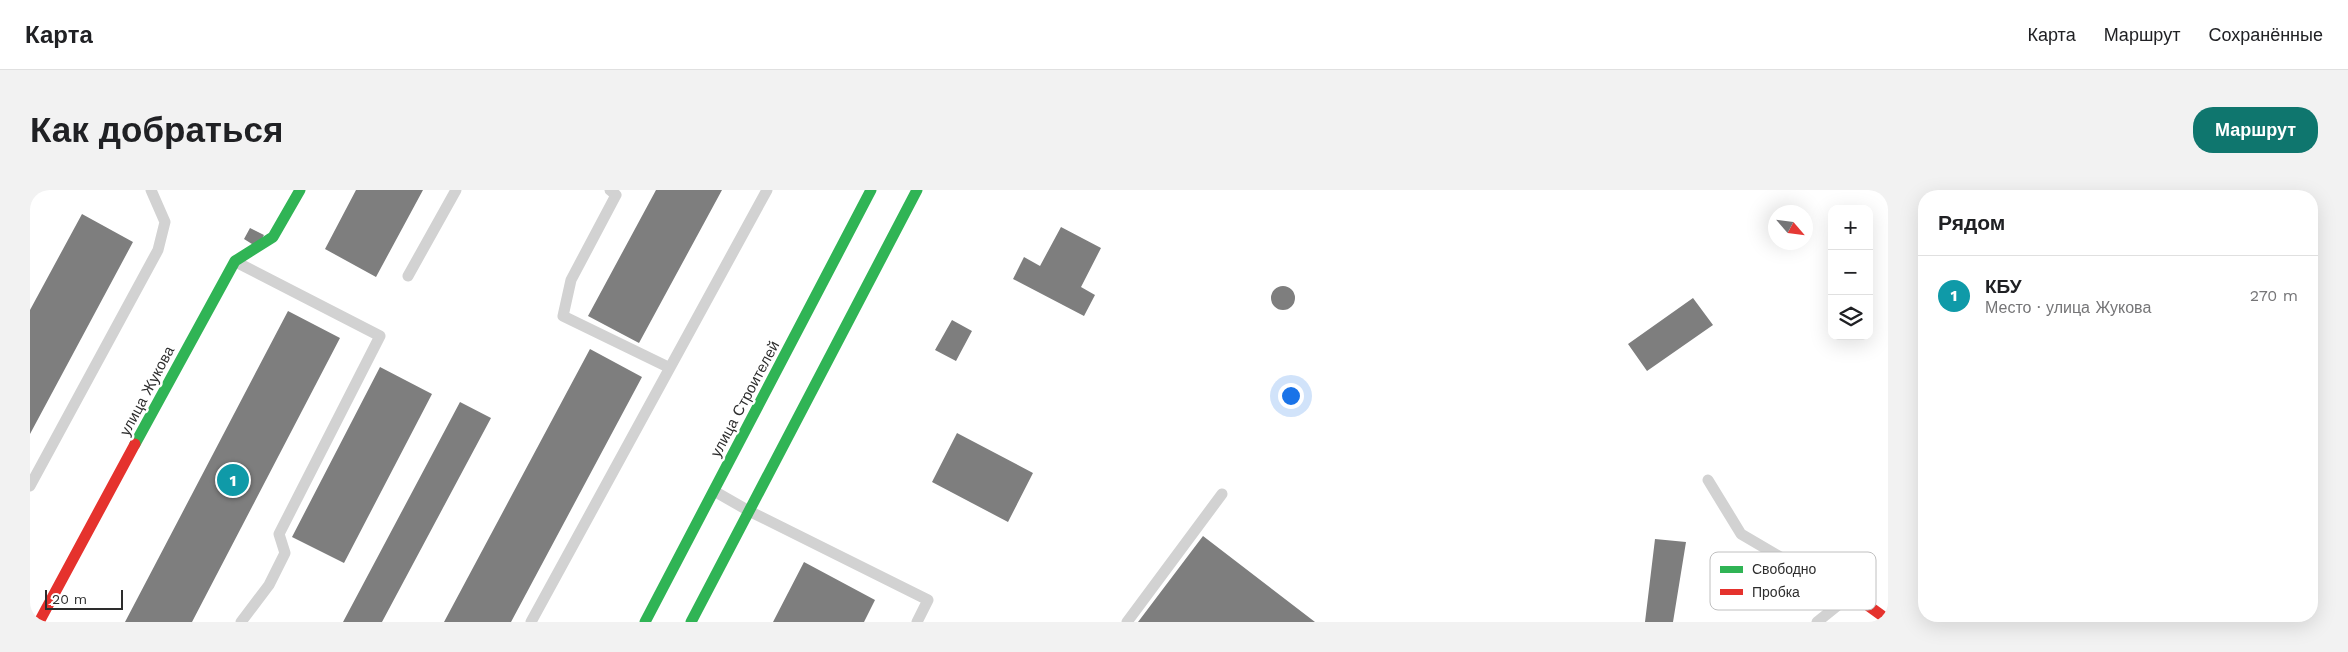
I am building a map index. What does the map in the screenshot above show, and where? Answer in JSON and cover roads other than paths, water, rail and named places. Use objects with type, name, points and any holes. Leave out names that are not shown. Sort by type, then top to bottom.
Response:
[{"type":"street","name":"улица Жукова","points":[[39,622],[235,261],[272,238],[300,190]]},
{"type":"street","name":"улица Строителей","points":[[645,622],[872,190]]},
{"type":"street","points":[[691,622],[917,190]]},
{"type":"street","points":[[1874,610],[1888,620]]},
{"type":"lane","points":[[30,486],[158,250],[166,222],[151,190]]},
{"type":"lane","points":[[408,276],[456,190]]},
{"type":"lane","points":[[531,622],[668,367],[767,190]]},
{"type":"lane","points":[[614,191],[616,195],[571,280],[563,316],[668,367]]},
{"type":"lane","points":[[235,261],[380,336],[280,534],[285,553],[269,585],[241,622]]},
{"type":"lane","points":[[1708,480],[1741,534],[1772,552]]},
{"type":"lane","points":[[714,491],[749,511],[928,600],[917,622]]},
{"type":"lane","points":[[1127,622],[1222,494]]},
{"type":"lane","points":[[1817,622],[1832,610]]},
{"type":"place","name":"КБУ","points":[[233,480]]}]
